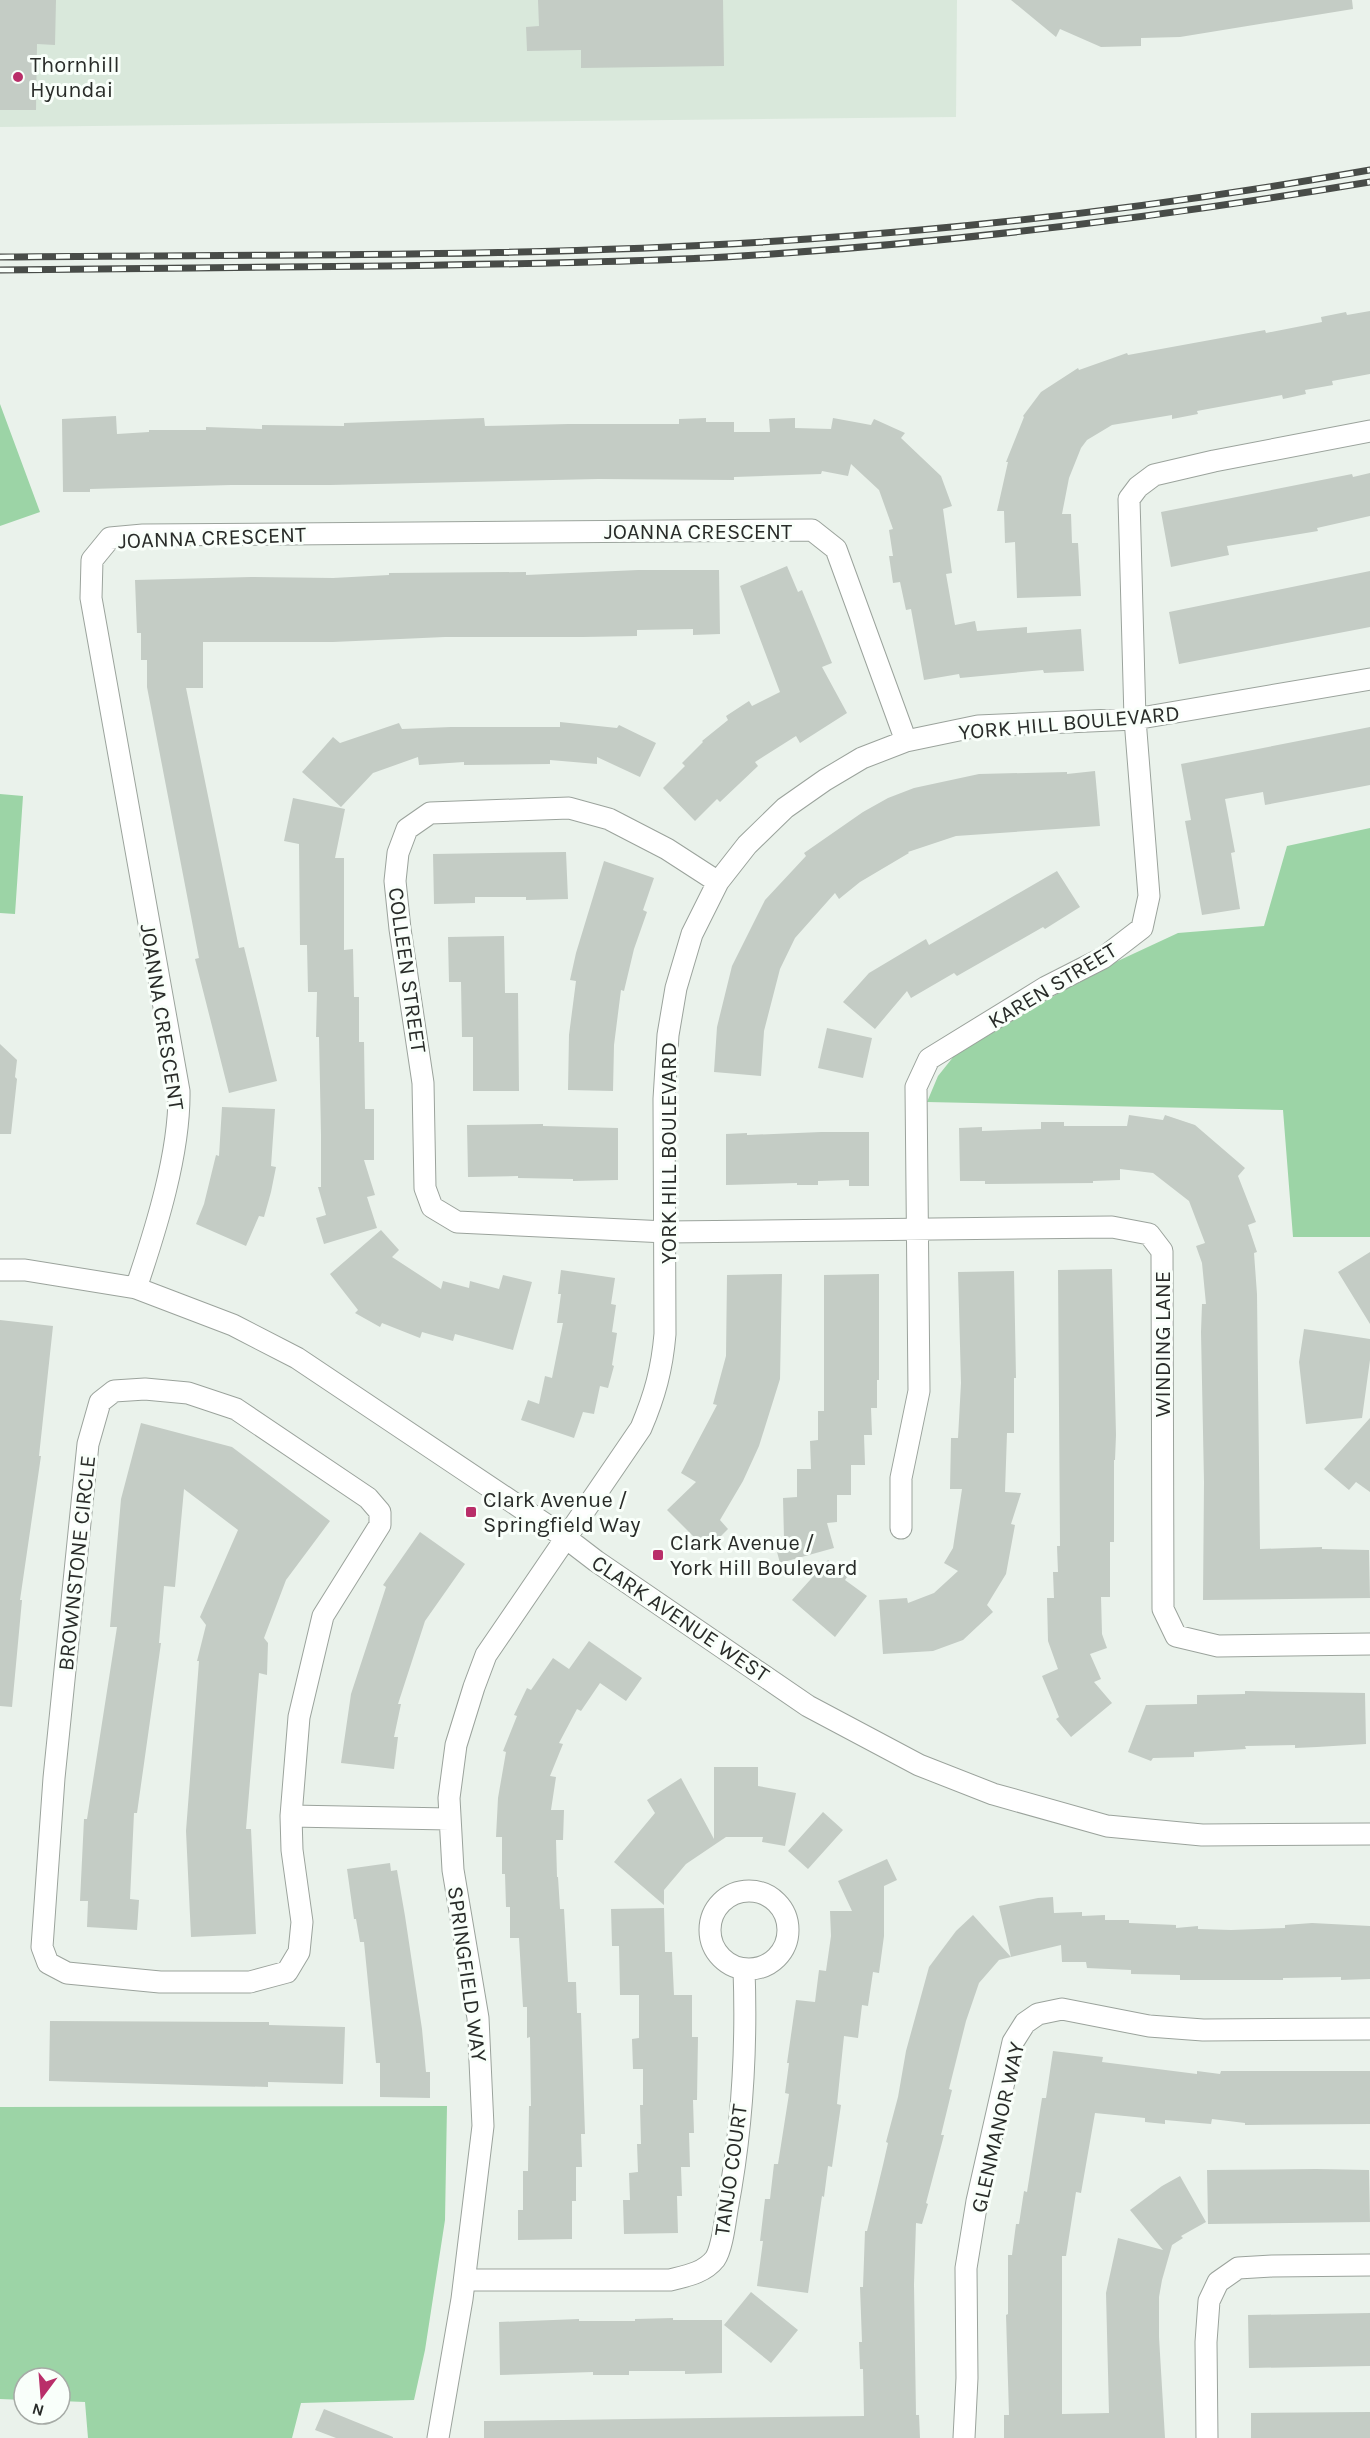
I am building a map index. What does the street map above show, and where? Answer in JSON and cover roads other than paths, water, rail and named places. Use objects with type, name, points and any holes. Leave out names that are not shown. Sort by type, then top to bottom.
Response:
[{"type":"street","name":"KAREN STREET","points":[[902,1528],[901,1478],[919,1391],[916,1087],[929,1059],[1046,987],[1103,958],[1142,928],[1149,896],[1135,719],[1129,499],[1138,487],[1154,475],[1370,431]]},
{"type":"street","name":"JOANNA CRESCENT","points":[[136,1288],[175,1145],[180,1120],[179,1091],[91,598],[92,560],[110,538],[179,535],[812,530],[836,549],[906,741]]},
{"type":"street","name":"YORK HILL BOULEVARD","points":[[566,1538],[641,1428],[654,1399],[663,1367],[666,1232],[664,1100],[668,1035],[676,988],[692,934],[718,882],[747,845],[785,808],[825,780],[862,758],[906,741],[978,726],[1135,719],[1370,679]]},
{"type":"street","name":"COLLEEN STREET","points":[[666,1232],[457,1222],[432,1207],[425,1188],[423,1083],[396,891],[398,853],[407,829],[430,813],[569,808],[609,819],[667,849],[718,882]]},
{"type":"street","name":"WINDING LANE","points":[[666,1232],[1112,1227],[1149,1234],[1162,1251],[1163,1609],[1176,1636],[1218,1646],[1370,1644]]},
{"type":"street","name":"CLARK AVENUE WEST","points":[[0,1270],[25,1270],[136,1288],[233,1325],[297,1358],[566,1538],[808,1706],[919,1765],[993,1794],[1107,1826],[1202,1835],[1370,1834]]},
{"type":"street","name":"BROWNSTONE CIRCLE","points":[[145,1389],[188,1393],[236,1409],[368,1497],[380,1512],[380,1525],[322,1616],[299,1717],[291,1816],[292,1850],[302,1922],[299,1952],[287,1972],[250,1982],[160,1982],[67,1973],[48,1964],[42,1947],[44,1896],[69,1615],[87,1455],[100,1402],[114,1391],[145,1389]]},
{"type":"street","name":"SPRINGFIELD WAY","points":[[438,2438],[465,2280],[483,2126],[478,2018],[453,1870],[449,1819],[456,1745],[486,1655],[566,1538]]},
{"type":"street","points":[[291,1816],[449,1819]]},
{"type":"street","name":"TANJO COURT","points":[[465,2280],[670,2280],[694,2274],[715,2258],[723,2232],[740,2138],[744,1969]]},
{"type":"street","name":"GLENMANOR WAY","points":[[964,2438],[967,2378],[966,2268],[977,2200],[1013,2042],[1025,2023],[1038,2014],[1062,2009],[1149,2026],[1192,2029],[1370,2029]]},
{"type":"street","points":[[1207,2438],[1206,2342],[1209,2301],[1218,2282],[1239,2268],[1370,2265]]},
{"type":"railway","points":[[0,257],[505,252],[808,239],[1090,212],[1230,193],[1370,170]]},
{"type":"railway","points":[[0,270],[514,264],[641,261],[806,252],[1049,228],[1209,207],[1370,182]]},
{"type":"place","name":"Thornhill Hyundai","points":[[18,77]]},
{"type":"place","name":"Clark Avenue / Springfield Way","points":[[471,1512]]},
{"type":"place","name":"Clark Avenue / York Hill Boulevard","points":[[658,1555]]}]
